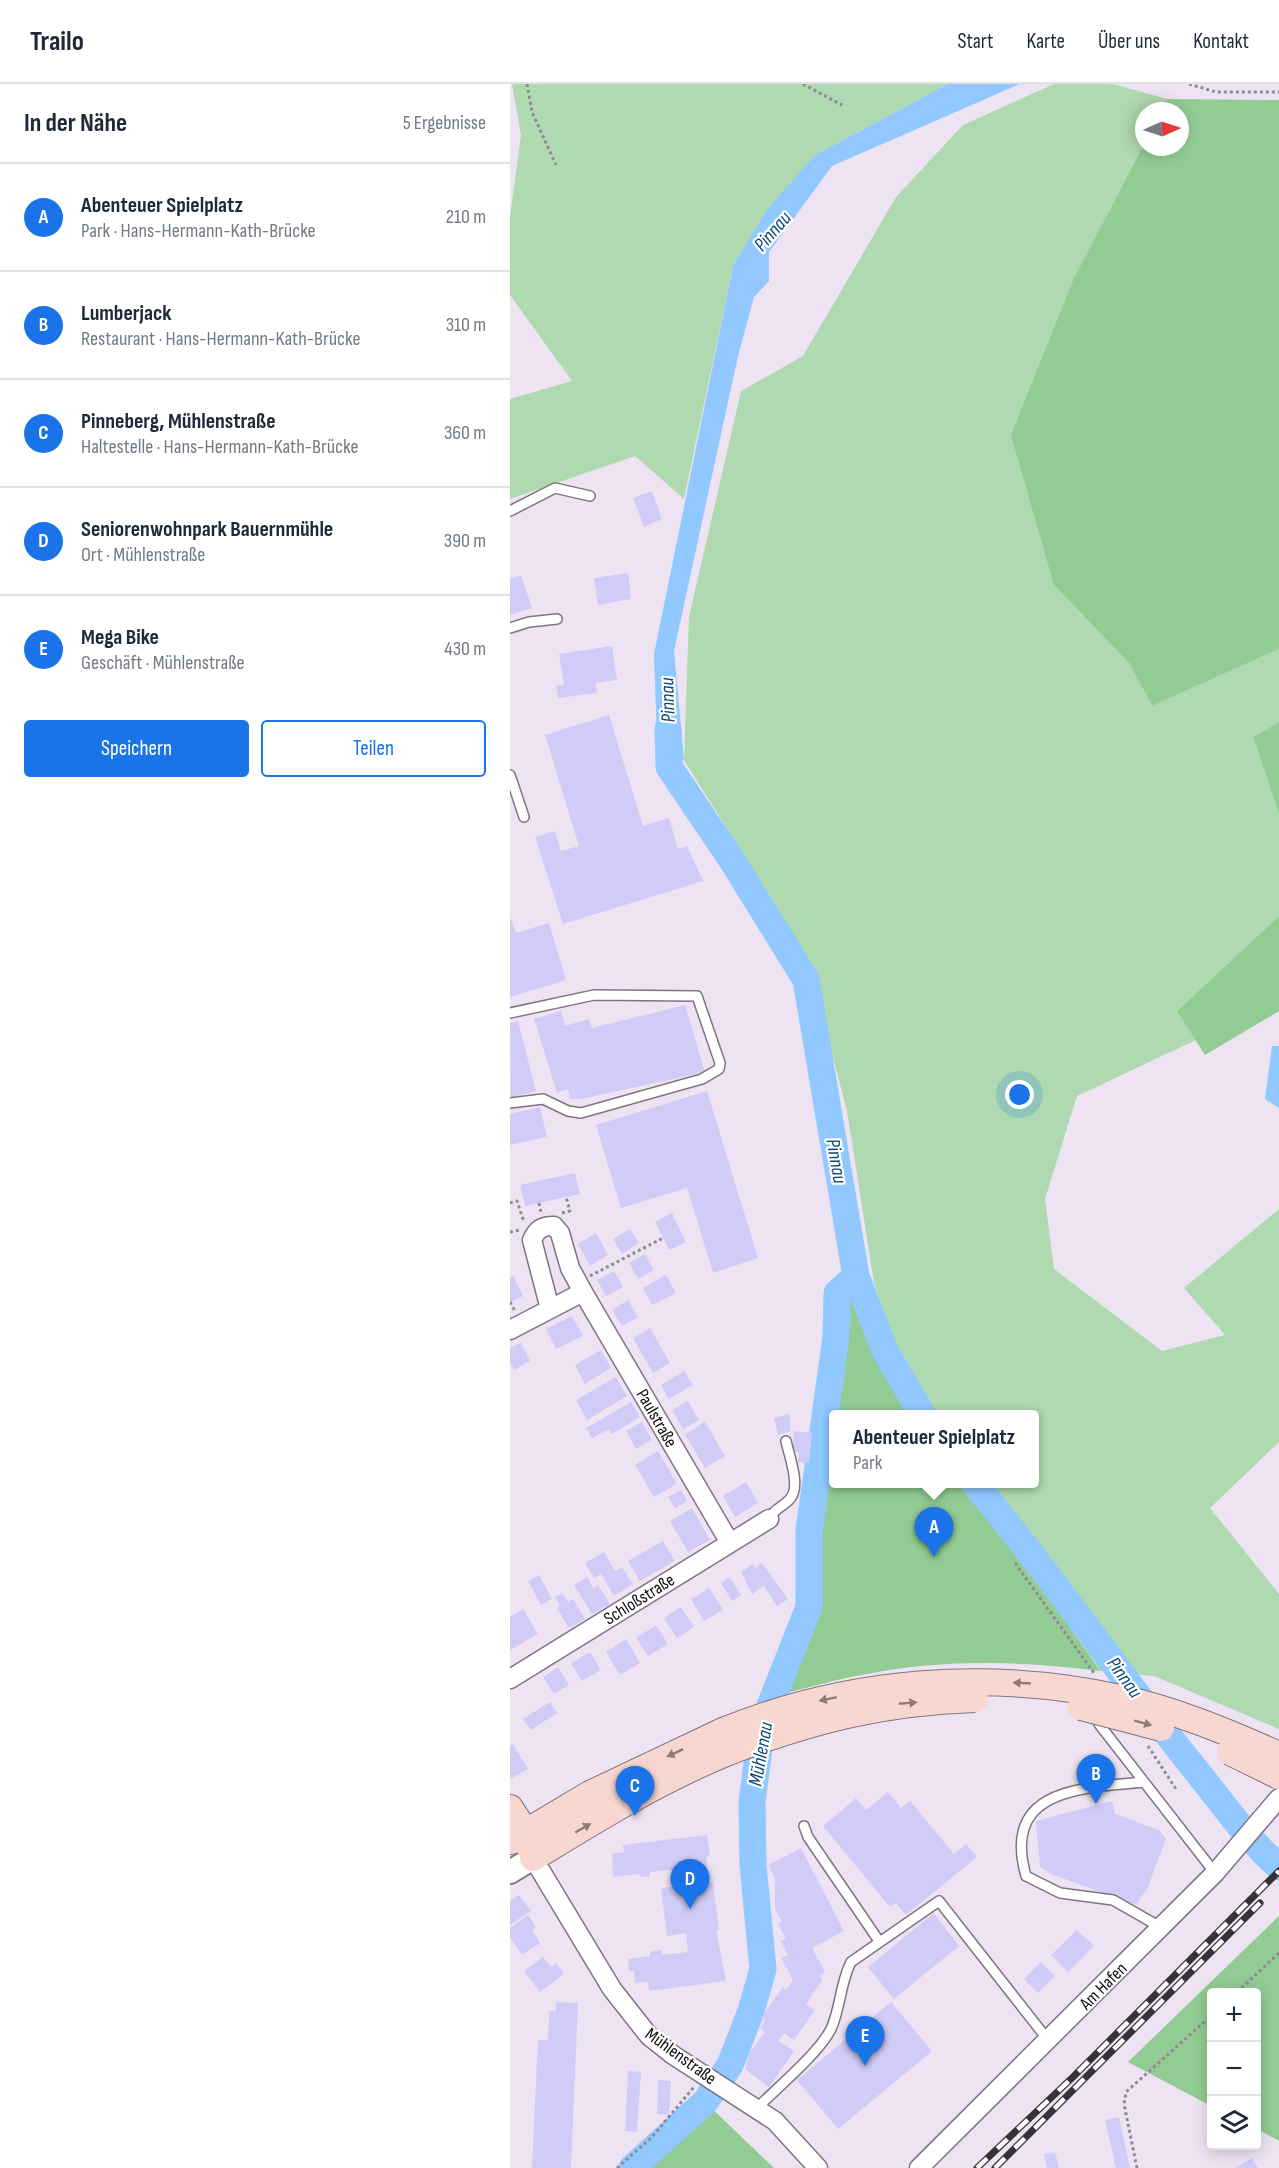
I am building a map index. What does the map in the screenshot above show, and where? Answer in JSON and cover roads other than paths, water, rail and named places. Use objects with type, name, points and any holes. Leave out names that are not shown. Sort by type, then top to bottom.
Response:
[{"type":"main road","points":[[514,1838],[628,1775],[727,1741],[812,1702],[873,1689],[990,1681],[1041,1684],[1123,1698],[1220,1729],[1279,1755]]},
{"type":"main road","points":[[533,1858],[639,1794],[690,1767],[727,1741],[883,1706],[988,1699],[1083,1707],[1174,1731],[1224,1749],[1279,1776]]},
{"type":"main road","name":"Mühlenstraße","points":[[510,1808],[514,1838],[533,1858]]},
{"type":"street","name":"Paulstraße","points":[[550,1309],[532,1240],[537,1230],[554,1226],[560,1233],[581,1287],[730,1543]]},
{"type":"street","points":[[510,1330],[550,1309],[581,1287]]},
{"type":"street","name":"Schloßstraße","points":[[510,1679],[769,1520]]},
{"type":"street","name":"Am Hafen","points":[[919,2168],[1215,1874],[1279,1798]]},
{"type":"street","points":[[510,1872],[533,1858]]},
{"type":"street","name":"Mühlenstraße","points":[[533,1858],[612,1989],[649,2036],[775,2121],[818,2168]]},
{"type":"lane","points":[[510,511],[555,488],[590,496]]},
{"type":"lane","points":[[510,628],[529,622],[557,619]]},
{"type":"lane","points":[[510,775],[524,817]]},
{"type":"lane","points":[[510,1013],[594,995],[697,996],[700,999],[720,1063],[719,1070],[702,1079],[581,1113],[568,1111],[543,1099],[510,1103]]},
{"type":"lane","points":[[769,1520],[774,1510],[790,1499],[794,1490],[786,1440]]},
{"type":"lane","points":[[1099,1724],[1215,1874]]},
{"type":"lane","points":[[1144,1782],[1082,1788],[1034,1810],[1026,1819],[1021,1860],[1026,1876],[1044,1886],[1060,1893],[1113,1900],[1162,1928]]},
{"type":"lane","points":[[804,1826],[808,1837],[879,1941]]},
{"type":"lane","points":[[757,2108],[822,2043],[833,2023],[843,1976],[851,1962],[939,1901],[1048,2040]]},
{"type":"water","points":[[948,84],[1020,84],[832,166],[769,252],[769,281],[754,297],[738,356],[674,651],[684,760],[658,767],[654,654],[733,266],[767,210],[815,155]]},
{"type":"water","points":[[1272,1046],[1279,1046],[1279,1108],[1265,1099]]},
{"type":"waterway","name":"Pinnau","points":[[668,729],[669,767],[733,862],[806,980],[856,1276],[885,1351],[920,1410]]},
{"type":"waterway","name":"Mühlenau","points":[[632,2168],[705,2102],[730,2065],[751,2011],[763,1969],[753,1865],[752,1802],[762,1726],[809,1607],[809,1531],[836,1337],[837,1293],[856,1276]]},
{"type":"waterway","name":"Pinnau","points":[[978,1488],[1233,1817],[1279,1867]]},
{"type":"railway","points":[[977,2168],[1073,2077],[1279,1871]]},
{"type":"railway","points":[[995,2168],[1260,1903]]},
{"type":"place","name":"Abenteuer Spielplatz","points":[[934,1557]]},
{"type":"place","name":"Lumberjack","points":[[1096,1804]]},
{"type":"place","name":"Pinneberg, Mühlenstraße","points":[[635,1816]]},
{"type":"place","name":"Seniorenwohnpark Bauernmühle","points":[[690,1909]]},
{"type":"place","name":"Mega Bike","points":[[865,2066]]}]
